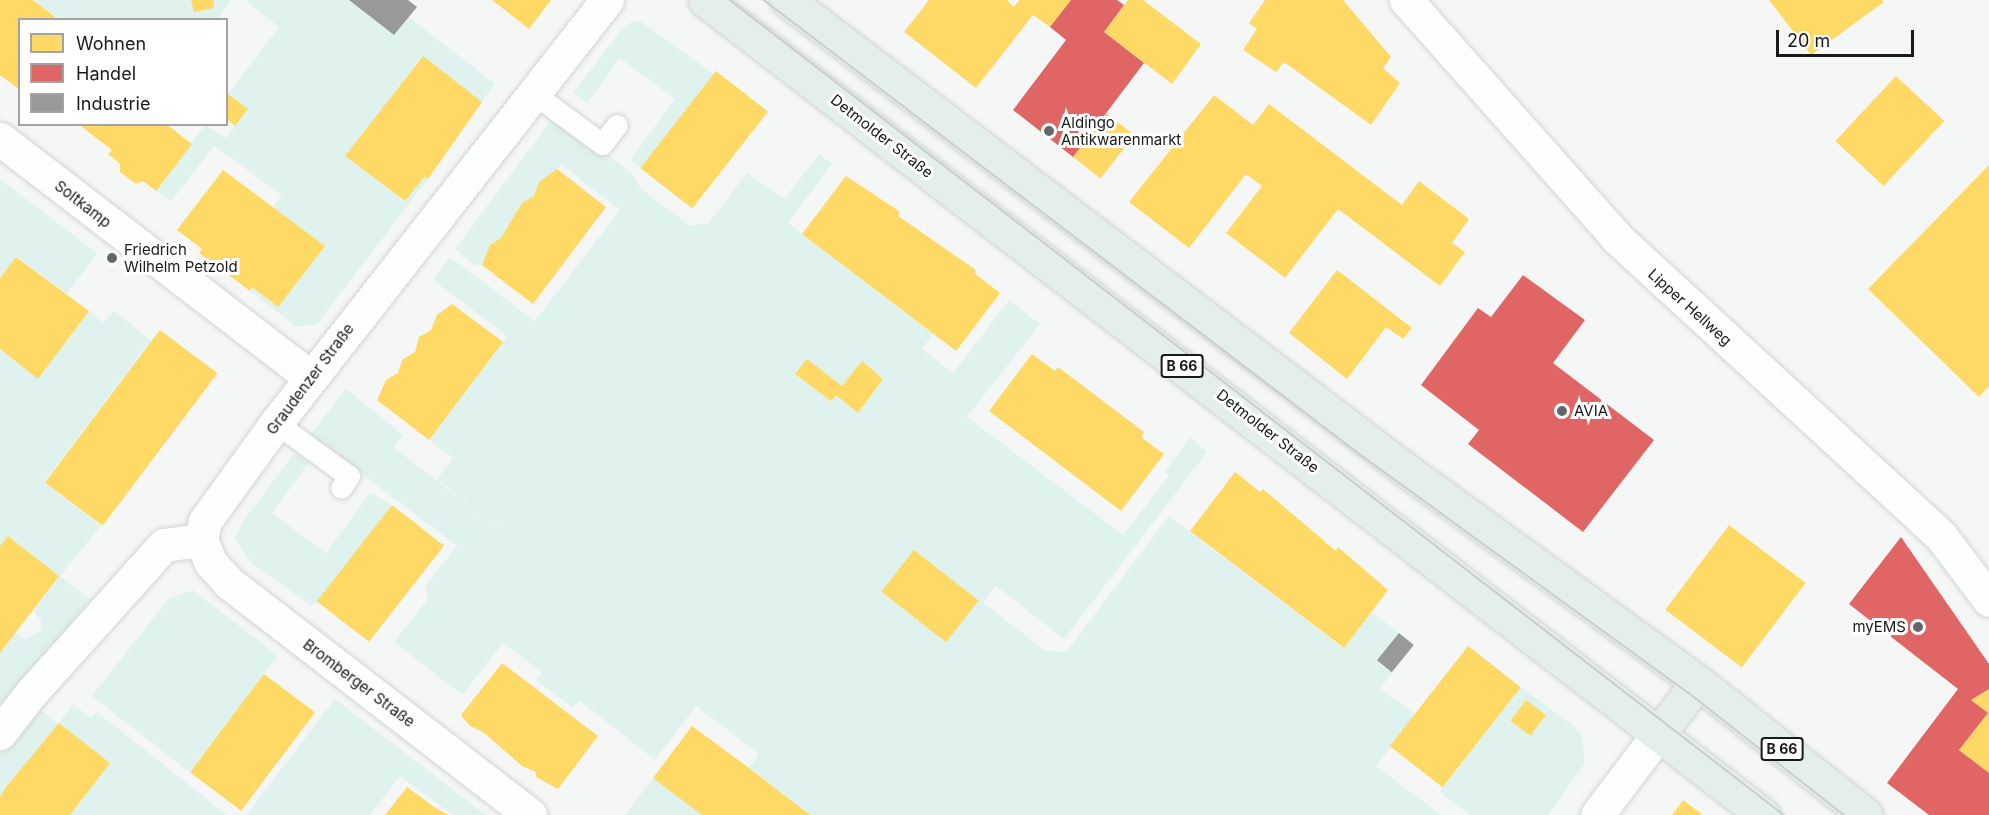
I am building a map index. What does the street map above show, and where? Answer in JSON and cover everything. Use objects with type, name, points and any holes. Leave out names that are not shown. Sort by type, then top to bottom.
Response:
[{"type":"main road","name":"Detmolder Straße","points":[[705,0],[1763,815]]},
{"type":"main road","name":"B 66","points":[[787,0],[1406,470],[1698,682],[1866,815]]},
{"type":"main road","points":[[1659,733],[1698,682]]},
{"type":"street","name":"Graudenzer Straße","points":[[201,540],[211,512],[276,423],[607,0]]},
{"type":"street","name":"Lipper Hellweg","points":[[1406,0],[1617,238],[1941,536],[1989,600]]},
{"type":"street","name":"Soltkamp","points":[[0,139],[310,378]]},
{"type":"street","points":[[0,733],[31,693],[165,545],[201,540]]},
{"type":"street","name":"Bromberger Straße","points":[[201,540],[211,562],[228,583],[530,815]]},
{"type":"street","points":[[1597,815],[1659,733]]},
{"type":"lane","points":[[533,93],[602,144],[617,124]]},
{"type":"lane","points":[[276,423],[350,476],[341,488]]},
{"type":"shaded area","points":[[33,0],[231,0],[218,18],[58,18]]},
{"type":"shaded area","points":[[245,0],[349,0],[394,35],[409,17],[495,84],[482,102],[422,56],[346,156],[404,201],[425,176],[428,179],[317,324],[297,327],[250,291],[252,287],[278,307],[273,207],[282,195],[214,146],[171,202],[156,191],[204,126],[226,138],[248,109],[228,94],[279,27]]},
{"type":"shaded area","points":[[640,21],[714,74],[642,169],[630,160],[675,99],[620,58],[587,103],[573,93],[621,30],[629,23]]},
{"type":"shaded area","points":[[555,115],[633,174],[641,189],[689,225],[708,224],[747,173],[784,199],[819,154],[832,164],[788,223],[933,334],[922,349],[953,373],[1009,300],[1040,324],[967,417],[1123,535],[1169,476],[1165,472],[1190,437],[1207,452],[1064,639],[996,586],[983,603],[1046,651],[1066,652],[1169,516],[1343,648],[1372,612],[1399,633],[1378,661],[1392,673],[1380,688],[1416,715],[1376,766],[1441,815],[810,815],[749,768],[759,754],[696,706],[655,760],[579,700],[573,708],[536,680],[542,672],[503,643],[462,695],[394,642],[428,599],[425,586],[457,546],[310,435],[346,389],[403,435],[394,448],[505,532],[437,479],[453,458],[429,440],[507,336],[433,280],[450,257],[535,321],[620,210],[561,164],[534,196],[522,203],[501,238],[490,245],[482,265],[475,265],[455,249]]},
{"type":"shaded area","points":[[0,179],[97,253],[67,294],[17,257],[0,278]]},
{"type":"shaded area","points":[[114,310],[151,341],[44,482],[101,526],[60,576],[90,599],[0,715],[0,653],[16,633],[26,639],[41,630],[41,620],[33,611],[59,576],[8,536],[0,546],[0,350],[38,378],[89,311],[104,323]]},
{"type":"shaded area","points":[[295,452],[308,464],[272,513],[326,553],[370,493],[392,505],[318,602],[310,605],[250,562],[235,538],[242,523]]},
{"type":"shaded area","points":[[193,590],[278,656],[189,772],[92,696],[169,598]]},
{"type":"shaded area","points":[[1521,687],[1574,726],[1582,736],[1585,763],[1548,815],[1470,815],[1440,792]]},
{"type":"shaded area","points":[[335,699],[486,815],[453,815],[400,776],[370,815],[246,815]]},
{"type":"shaded area","points":[[73,704],[91,718],[97,712],[227,815],[0,815],[0,753],[36,706],[58,724]]},
{"type":"shaded area","points":[[653,778],[702,814],[702,815],[625,815]]},
{"type":"building: Wohnen","points":[[0,0],[33,0],[56,18],[18,18],[18,88],[0,75]]},
{"type":"building: Wohnen","points":[[191,0],[213,0],[214,8],[194,12]]},
{"type":"building: Wohnen","points":[[492,0],[551,0],[529,29]]},
{"type":"building: Wohnen","points":[[929,0],[1007,0],[1014,7],[1019,0],[1071,0],[1050,27],[1033,15],[976,88],[904,32]]},
{"type":"building: Wohnen","points":[[1128,0],[1143,0],[1201,44],[1172,84],[1104,32]]},
{"type":"building: Wohnen","points":[[1265,0],[1343,0],[1391,57],[1383,68],[1400,83],[1371,125],[1284,62],[1276,72],[1243,50],[1257,29],[1249,23]]},
{"type":"building: Wohnen","points":[[1769,0],[1882,0],[1884,2],[1811,55]]},
{"type":"building: Wohnen","points":[[423,56],[482,102],[428,179],[425,176],[405,201],[345,156]]},
{"type":"building: Wohnen","points":[[716,71],[768,112],[692,209],[640,168]]},
{"type":"building: Wohnen","points":[[1896,76],[1944,121],[1884,186],[1835,141]]},
{"type":"building: Wohnen","points":[[228,94],[248,109],[235,126],[228,121]]},
{"type":"building: Wohnen","points":[[1214,95],[1253,125],[1269,104],[1402,205],[1419,181],[1469,219],[1452,243],[1465,252],[1440,286],[1338,209],[1285,278],[1226,233],[1262,186],[1246,174],[1189,248],[1129,202]]},
{"type":"building: Wohnen","points":[[1106,113],[1134,135],[1101,179],[1072,156]]},
{"type":"building: Wohnen","points":[[81,126],[169,126],[192,144],[156,191],[143,181],[136,184],[120,172],[120,164],[108,154],[112,150]]},
{"type":"building: Wohnen","points":[[1989,165],[1989,386],[1979,397],[1868,289]]},
{"type":"building: Wohnen","points":[[557,169],[606,207],[533,304],[482,265],[490,245],[501,238],[522,203],[534,196],[539,182]]},
{"type":"building: Wohnen","points":[[223,170],[325,246],[278,307],[252,287],[250,291],[199,253],[202,249],[177,230]]},
{"type":"building: Wohnen","points":[[846,176],[900,212],[898,216],[976,270],[974,273],[1000,293],[956,351],[802,234]]},
{"type":"building: Wohnen","points":[[16,257],[89,311],[38,379],[0,349],[0,278]]},
{"type":"building: Wohnen","points":[[1337,270],[1412,328],[1403,339],[1386,327],[1347,379],[1289,333]]},
{"type":"building: Wohnen","points":[[452,304],[503,342],[429,440],[377,400],[386,380],[398,373],[402,360],[415,352],[419,337],[431,330],[437,315]]},
{"type":"building: Wohnen","points":[[160,330],[218,373],[103,526],[45,483]]},
{"type":"building: Wohnen","points":[[1032,354],[1055,371],[1058,367],[1144,432],[1141,437],[1164,454],[1121,511],[989,411]]},
{"type":"building: Wohnen","points":[[807,359],[842,386],[862,361],[883,379],[858,413],[836,395],[831,401],[795,374]]},
{"type":"building: Wohnen","points":[[1235,472],[1260,492],[1263,489],[1336,551],[1338,547],[1388,590],[1344,648],[1190,531]]},
{"type":"building: Wohnen","points":[[392,505],[444,546],[369,642],[317,601]]},
{"type":"building: Wohnen","points":[[1729,525],[1806,583],[1742,667],[1665,610]]},
{"type":"building: Wohnen","points":[[8,536],[59,576],[0,653],[0,546]]},
{"type":"building: Wohnen","points":[[914,550],[979,600],[946,642],[881,592]]},
{"type":"building: Wohnen","points":[[1468,646],[1521,687],[1443,787],[1390,746]]},
{"type":"building: Wohnen","points":[[502,663],[598,736],[558,789],[536,777],[536,772],[522,766],[483,732],[470,726],[461,715]]},
{"type":"building: Wohnen","points":[[264,674],[315,713],[241,811],[190,772]]},
{"type":"building: Wohnen","points":[[1989,689],[1989,773],[1959,750],[1988,713],[1971,700]]},
{"type":"building: Wohnen","points":[[1526,700],[1546,715],[1530,736],[1510,721]]},
{"type":"building: Wohnen","points":[[59,723],[110,763],[70,815],[0,815],[0,797],[6,787]]},
{"type":"building: Wohnen","points":[[692,726],[810,815],[702,815],[653,778]]},
{"type":"building: Wohnen","points":[[407,787],[437,809],[449,815],[385,815]]},
{"type":"building: Wohnen","points":[[1683,800],[1703,815],[1672,815]]},
{"type":"building: Handel","points":[[1071,0],[1117,0],[1124,5],[1104,32],[1144,63],[1073,157],[1013,110],[1066,40],[1050,27]]},
{"type":"building: Handel","points":[[1523,275],[1585,320],[1553,363],[1654,440],[1583,532],[1468,444],[1479,430],[1421,385],[1478,308],[1491,317]]},
{"type":"building: Handel","points":[[1901,537],[1989,664],[1989,689],[1971,700],[1988,713],[1959,750],[1989,773],[1989,815],[1929,815],[1887,783],[1958,689],[1849,604]]},
{"type":"building: Industrie","points":[[349,0],[408,0],[417,7],[394,35]]},
{"type":"building: Industrie","points":[[1399,633],[1414,645],[1392,672],[1377,660]]},
{"type":"tram line","points":[[730,0],[1784,815]]},
{"type":"tram line","points":[[764,0],[1361,455],[1689,693],[1844,815]]},
{"type":"place","name":"Aldingo Antikwarenmarkt","points":[[1049,131]]},
{"type":"place","name":"Friedrich Wilhelm Petzold","points":[[112,258]]},
{"type":"place","name":"AVIA","points":[[1562,411]]},
{"type":"place","name":"myEMS","points":[[1918,627]]}]
